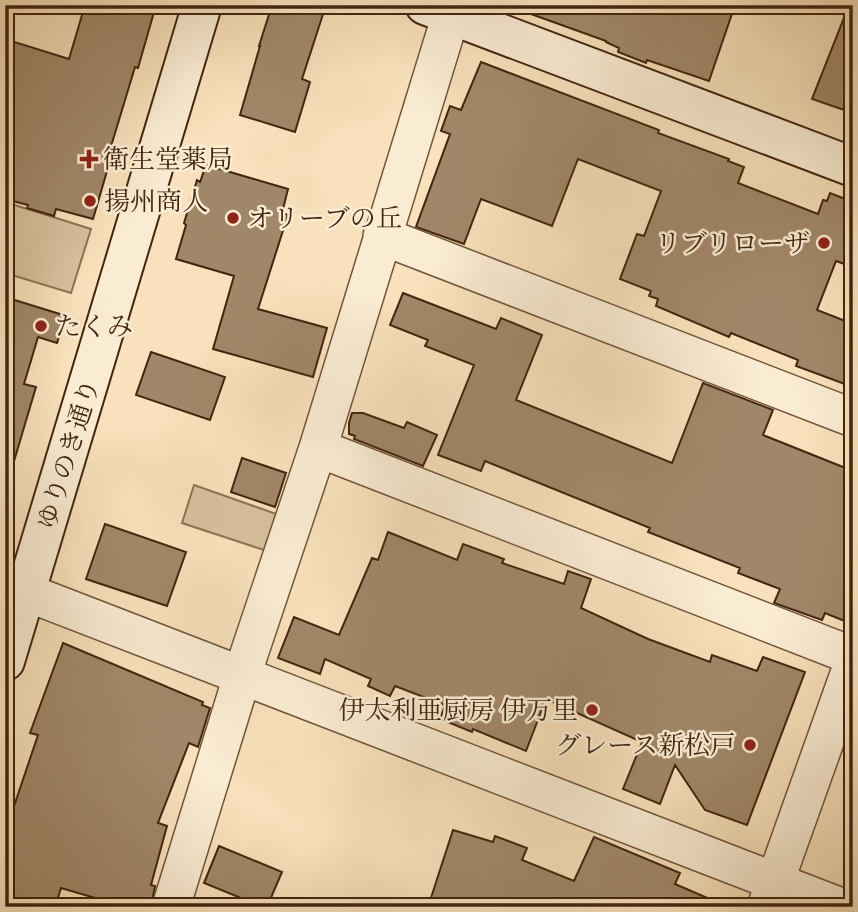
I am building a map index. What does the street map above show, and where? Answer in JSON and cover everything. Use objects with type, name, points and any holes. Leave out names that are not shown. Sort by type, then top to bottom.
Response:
[{"type":"street","name":"ゆりのき通り","points":[[5,662],[15,589],[202,5]]},
{"type":"street","points":[[181,904],[253,642],[318,448],[382,236],[443,9],[853,167]]},
{"type":"street","points":[[382,236],[853,418]]},
{"type":"street","points":[[318,448],[853,656]]},
{"type":"street","points":[[15,589],[243,676],[770,894],[841,907]]},
{"type":"street","points":[[770,894],[853,663]]},
{"type":"shaded area","points":[[5,202],[91,229],[71,293],[5,273]]},
{"type":"shaded area","points":[[194,485],[282,516],[270,552],[182,523]]},
{"type":"building","points":[[85,5],[156,5],[109,153],[112,154],[93,219],[56,209],[54,216],[5,199],[5,39],[69,59]]},
{"type":"building","points":[[272,5],[326,5],[302,79],[310,82],[295,132],[240,115]]},
{"type":"building","points":[[517,5],[735,5],[709,81],[618,52],[619,48],[606,41],[517,9]]},
{"type":"building","points":[[849,5],[853,5],[853,113],[812,99]]},
{"type":"building","points":[[481,62],[729,159],[728,161],[744,167],[738,183],[818,214],[823,200],[827,201],[830,193],[853,202],[853,267],[836,261],[817,310],[853,324],[853,387],[796,366],[798,360],[731,333],[729,337],[656,306],[658,299],[649,296],[651,291],[620,279],[637,234],[644,236],[661,191],[578,159],[552,226],[481,199],[464,244],[416,227],[450,134],[441,131],[450,106],[461,110]]},
{"type":"building","points":[[206,165],[288,189],[282,213],[288,215],[258,309],[327,328],[313,377],[213,349],[234,276],[176,259],[197,180],[200,182]]},
{"type":"building","points":[[403,293],[496,329],[501,318],[542,335],[516,400],[672,463],[703,383],[773,410],[763,435],[853,471],[853,608],[847,622],[825,613],[822,620],[774,603],[780,589],[738,573],[740,568],[648,532],[650,528],[485,461],[481,471],[438,455],[474,365],[425,346],[428,340],[390,325]]},
{"type":"building","points":[[5,297],[66,316],[57,343],[38,337],[24,384],[36,387],[12,468],[5,467]]},
{"type":"building","points":[[151,352],[225,377],[210,420],[136,395]]},
{"type":"building","points":[[352,413],[363,413],[404,428],[407,422],[437,435],[423,466],[354,439],[355,436],[349,434]]},
{"type":"building","points":[[242,458],[286,473],[275,507],[231,492]]},
{"type":"building","points":[[105,524],[186,552],[167,606],[86,579]]},
{"type":"building","points":[[388,532],[457,560],[463,544],[504,559],[502,563],[564,584],[568,571],[591,579],[581,608],[648,639],[710,662],[712,655],[757,671],[763,657],[805,672],[747,825],[705,810],[675,765],[660,804],[623,789],[642,742],[546,699],[526,751],[473,729],[472,732],[440,719],[445,705],[395,686],[390,696],[368,686],[371,679],[325,659],[320,674],[278,658],[294,617],[339,635],[372,558],[378,560]]},
{"type":"building","points":[[63,643],[203,702],[202,705],[210,708],[198,747],[189,743],[158,823],[167,826],[151,885],[155,886],[151,907],[126,907],[61,888],[55,907],[5,907],[5,833],[38,735],[30,733]]},
{"type":"building","points":[[453,830],[493,842],[495,836],[527,848],[522,860],[574,881],[594,837],[680,873],[675,884],[728,907],[428,907]]},
{"type":"building","points":[[219,846],[282,872],[267,907],[204,883]]},
{"type":"place","name":"衛生堂薬局","points":[[89,159]]},
{"type":"place","name":"揚州商人","points":[[90,201]]},
{"type":"place","name":"オリーブの丘","points":[[233,218]]},
{"type":"place","name":"リブリローザ","points":[[824,243]]},
{"type":"place","name":"たくみ","points":[[41,326]]},
{"type":"place","name":"伊太利亜厨房 伊万里","points":[[592,710]]},
{"type":"place","name":"グレース新松戸","points":[[750,745]]}]
